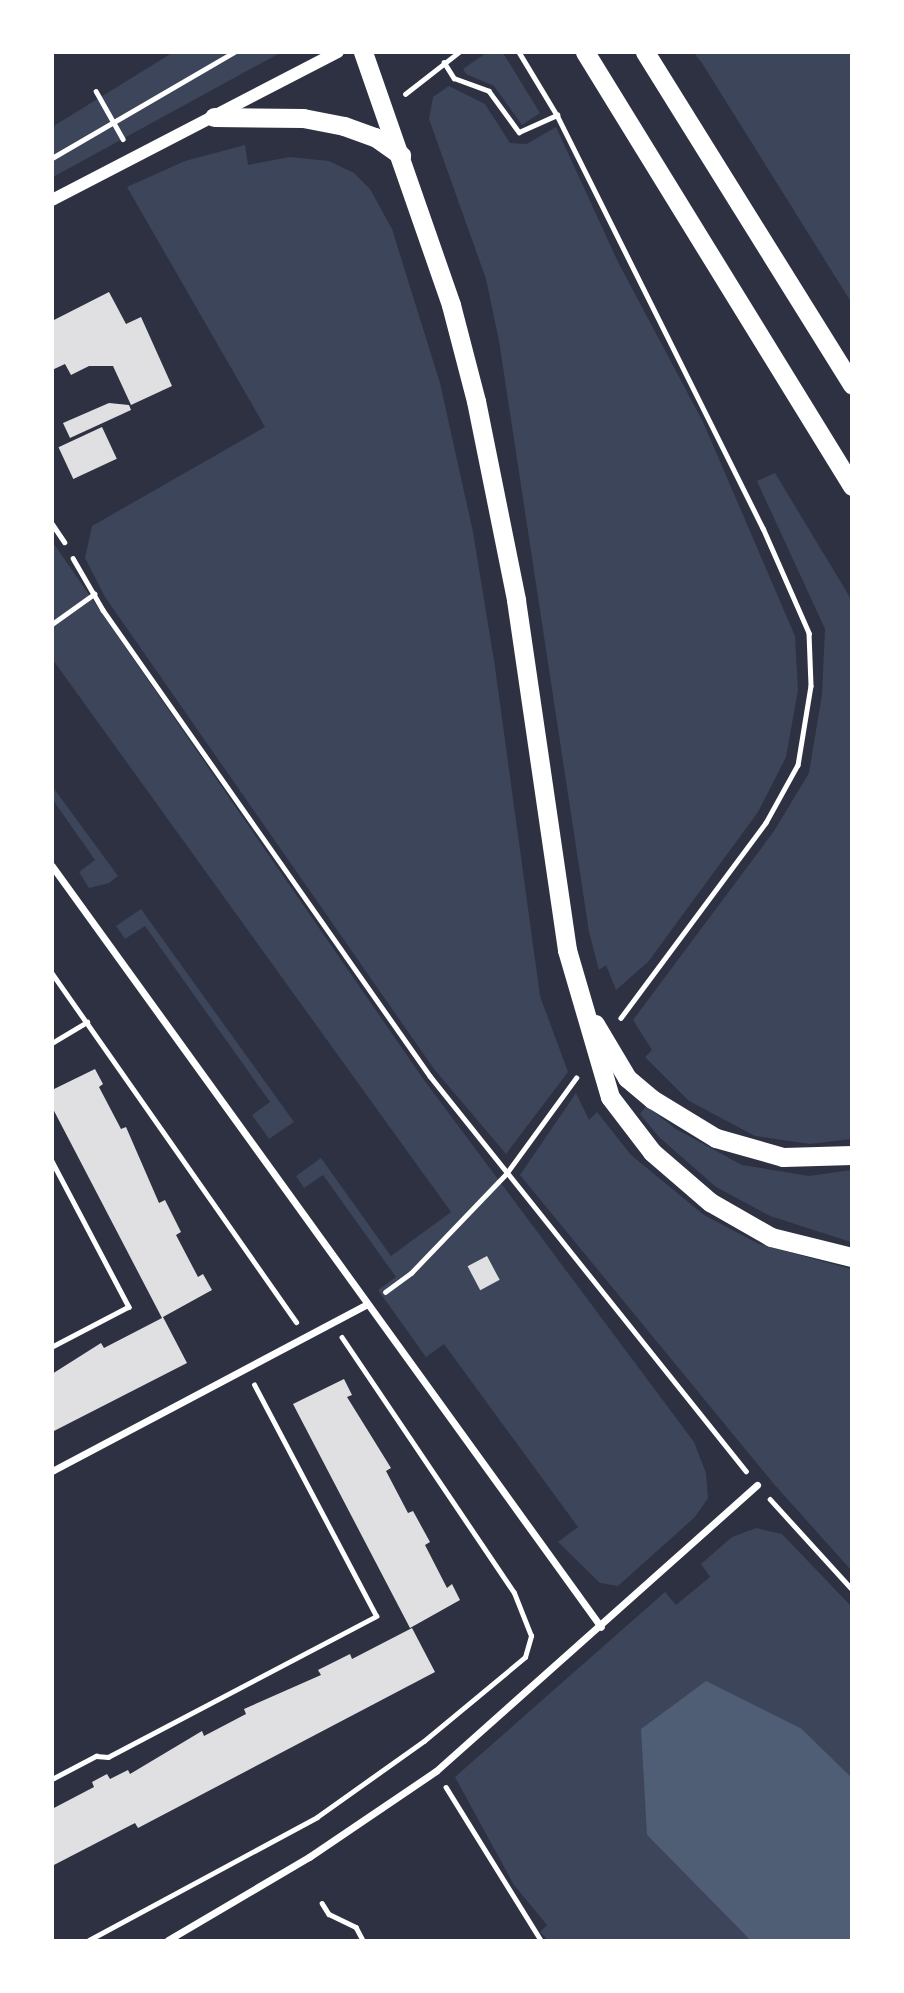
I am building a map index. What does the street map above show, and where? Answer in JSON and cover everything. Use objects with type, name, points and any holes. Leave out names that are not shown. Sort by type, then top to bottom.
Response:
[{"type":"highway","points":[[363,52],[386,110],[450,305],[499,501],[560,912],[610,1097],[637,1136],[710,1202],[771,1237],[852,1257]]},
{"type":"highway","points":[[585,52],[852,486]]},
{"type":"highway","points":[[645,52],[852,385]]},
{"type":"highway","points":[[214,117],[303,118],[344,126],[374,137],[401,155]]},
{"type":"highway","points":[[579,988],[627,1078],[683,1120],[751,1151],[821,1159],[852,1155]]},
{"type":"street","points":[[52,200],[338,52]]},
{"type":"street","points":[[52,866],[366,1305],[601,1627]]},
{"type":"street","points":[[52,1471],[366,1305]]},
{"type":"street","points":[[174,1939],[309,1857],[436,1771],[601,1627],[757,1485]]},
{"type":"lane","points":[[52,524],[64,542]]},
{"type":"path","points":[[52,158],[234,52]]},
{"type":"path","points":[[386,110],[460,52]]},
{"type":"path","points":[[519,52],[557,115],[763,528],[809,633],[811,686],[798,765],[766,823],[619,1021]]},
{"type":"path","points":[[444,62],[454,78],[489,91],[519,132],[557,115]]},
{"type":"path","points":[[96,91],[134,158]]},
{"type":"path","points":[[64,542],[94,594],[422,1065],[506,1174],[757,1485],[852,1589]]},
{"type":"path","points":[[52,624],[94,594]]},
{"type":"path","points":[[52,974],[307,1337]]},
{"type":"path","points":[[52,1043],[87,1022]]},
{"type":"path","points":[[366,1305],[411,1273],[506,1174],[579,1074]]},
{"type":"path","points":[[52,1161],[129,1307],[52,1347]]},
{"type":"path","points":[[89,1941],[317,1817],[424,1741],[525,1657],[531,1636],[514,1593],[332,1323]]},
{"type":"path","points":[[52,1779],[96,1756],[108,1757],[376,1616],[245,1369]]},
{"type":"path","points":[[436,1771],[541,1941]]},
{"type":"path","points":[[322,1903],[329,1914],[356,1927],[363,1941]]},
{"type":"shaded area","points":[[172,53],[280,53],[53,177],[52,127]]},
{"type":"shaded area","points":[[486,53],[503,53],[540,113],[522,125],[494,86],[466,74],[463,69]]},
{"type":"shaded area","points":[[694,53],[851,53],[851,302],[702,63]]},
{"type":"shaded area","points":[[449,86],[485,104],[510,143],[527,144],[556,127],[618,262],[703,422],[795,636],[798,690],[786,757],[758,812],[648,962],[616,990],[606,965],[599,970],[589,932],[499,341],[486,279],[429,119],[433,97]]},
{"type":"shaded area","points":[[245,145],[248,165],[290,157],[329,161],[354,173],[370,189],[392,229],[440,383],[473,532],[495,667],[540,996],[568,1072],[506,1154],[434,1069],[105,597],[85,558],[92,526],[265,427],[127,187],[185,161]]},
{"type":"shaded area","points":[[775,473],[851,599],[851,1139],[810,1144],[755,1136],[689,1101],[645,1057],[652,1050],[633,1020],[774,831],[809,773],[822,694],[825,629],[757,481]]},
{"type":"shaded area","points":[[52,541],[424,1080],[694,1442],[706,1473],[708,1498],[695,1517],[618,1586],[600,1583],[558,1542],[578,1527],[444,1344],[426,1357],[378,1290],[396,1277],[323,1175],[304,1188],[296,1176],[321,1158],[391,1256],[451,1212],[53,660]]},
{"type":"shaded area","points":[[52,786],[118,876],[109,883],[89,888],[79,872],[95,860],[53,800]]},
{"type":"shaded area","points":[[141,909],[294,1122],[269,1139],[252,1115],[270,1102],[145,926],[125,939],[116,926]]},
{"type":"shaded area","points":[[576,1093],[589,1120],[597,1112],[631,1155],[704,1215],[759,1244],[851,1269],[851,1570],[773,1483],[520,1175]]},
{"type":"shaded area","points":[[646,1106],[676,1129],[742,1165],[809,1176],[851,1170],[851,1242],[770,1216],[716,1187],[659,1137],[640,1114]]},
{"type":"shaded area","points":[[756,1528],[782,1534],[851,1606],[851,1777],[802,1729],[647,1835],[750,1940],[548,1940],[540,1932],[547,1925],[514,1885],[455,1777],[665,1592],[676,1605],[710,1577],[701,1564],[732,1537]]},
{"type":"shaded area","points":[[706,1681],[802,1729],[851,1777],[851,1940],[750,1940],[647,1835],[641,1729]]},
{"type":"building","points":[[109,292],[126,324],[141,317],[172,386],[131,405],[113,366],[89,366],[71,375],[65,364],[52,370],[52,321]]},
{"type":"building","points":[[109,403],[129,405],[131,410],[70,438],[63,423]]},
{"type":"building","points":[[102,427],[117,459],[73,479],[58,447]]},
{"type":"building","points":[[95,1069],[103,1084],[99,1087],[121,1129],[126,1127],[159,1203],[165,1200],[181,1232],[176,1235],[198,1277],[203,1274],[212,1290],[163,1317],[187,1363],[52,1432],[52,1374],[101,1343],[104,1348],[162,1318],[52,1107],[52,1090]]},
{"type":"building","points":[[487,1256],[500,1280],[480,1290],[468,1266]]},
{"type":"building","points":[[344,1379],[352,1395],[347,1397],[391,1468],[386,1471],[408,1513],[413,1511],[430,1542],[425,1545],[447,1588],[452,1584],[460,1600],[410,1628],[293,1404]]},
{"type":"building","points":[[412,1628],[435,1672],[138,1828],[135,1823],[52,1866],[52,1809],[94,1787],[92,1782],[107,1774],[110,1779],[128,1770],[130,1774],[202,1731],[204,1736],[246,1714],[244,1709],[321,1675],[318,1670],[350,1654],[352,1659]]}]
